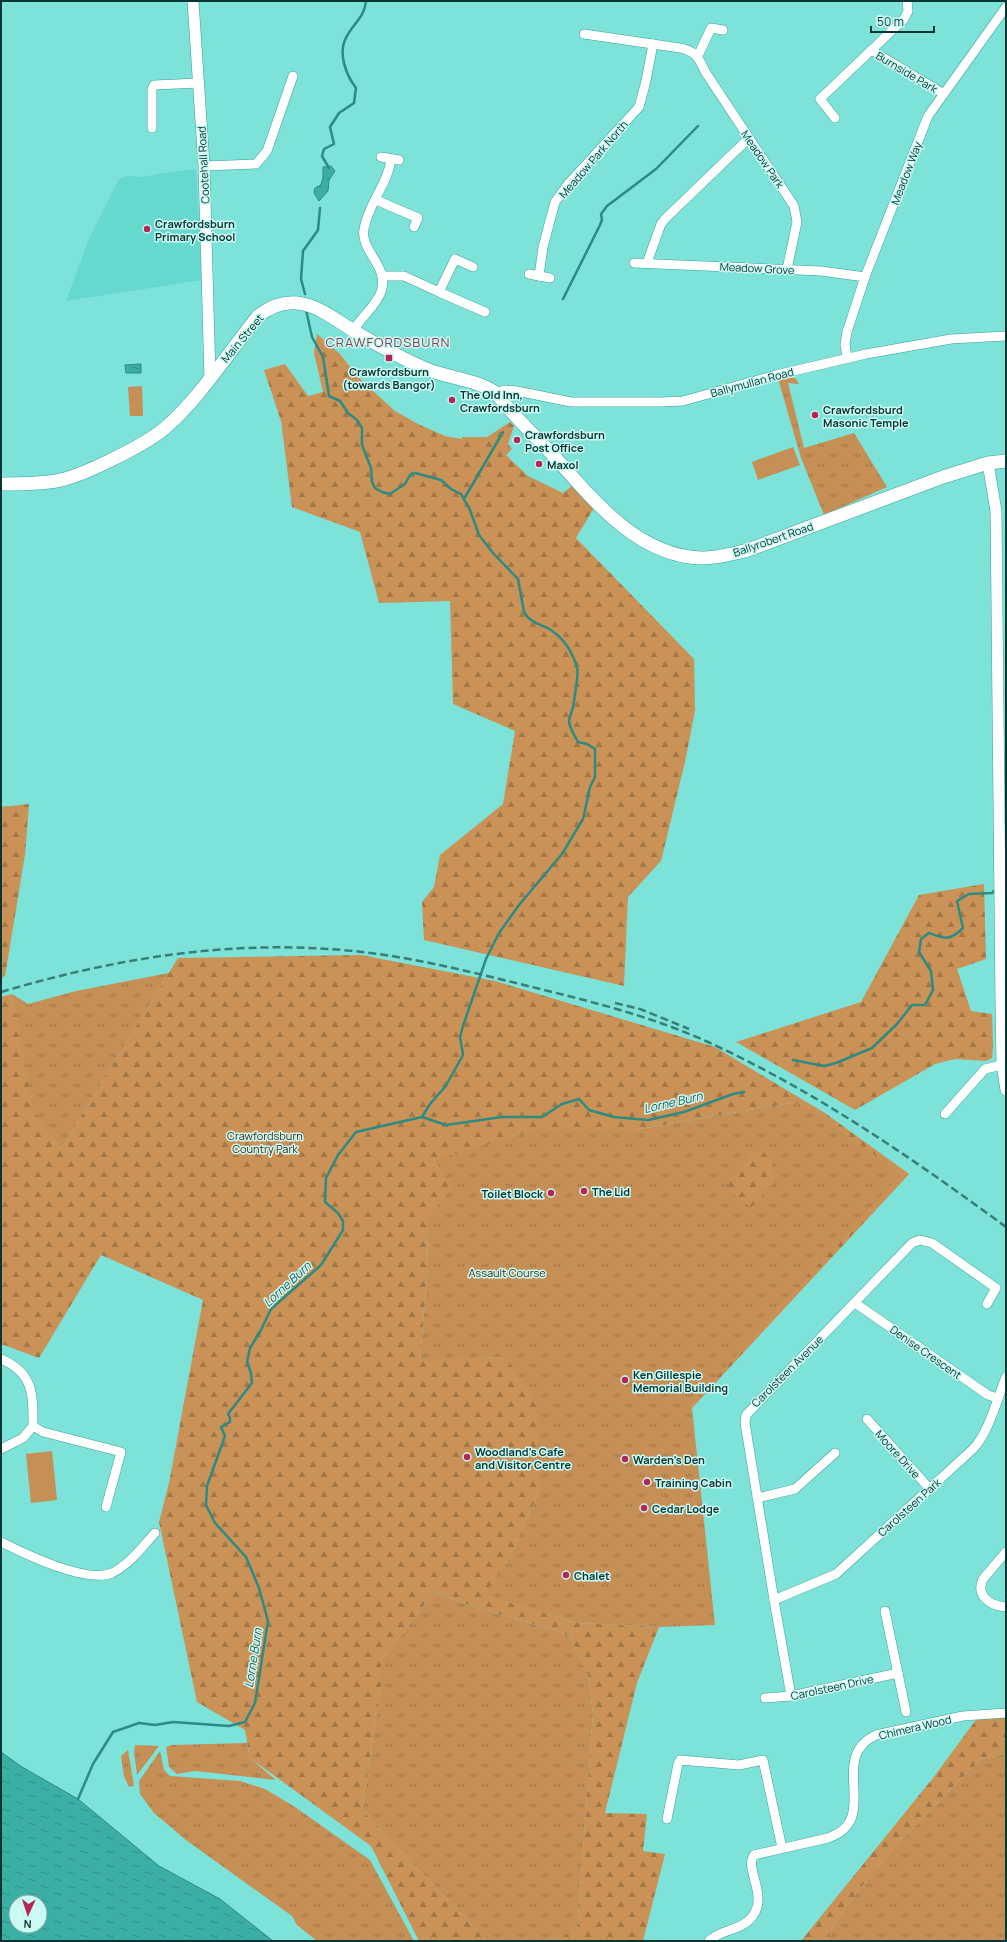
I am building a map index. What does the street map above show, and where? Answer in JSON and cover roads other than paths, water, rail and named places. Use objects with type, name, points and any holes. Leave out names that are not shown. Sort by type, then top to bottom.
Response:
[{"type":"main road","name":"Main Street","points":[[1,484],[57,481],[83,472],[117,456],[164,429],[190,402],[210,378],[258,316],[274,306],[294,303],[310,306],[384,350],[428,370],[450,378],[490,388],[498,394]]},
{"type":"main road","name":"Ballyrobert Road","points":[[498,394],[587,493],[611,516],[634,534],[656,547],[682,555],[700,558],[721,556],[748,550],[943,477],[988,464],[1006,461]]},
{"type":"street","name":"Cootehall Road","points":[[194,1],[204,166],[210,378]]},
{"type":"street","name":"Burnside Park","points":[[835,118],[820,99],[904,19],[908,11],[907,1]]},
{"type":"street","name":"Meadow Way","points":[[847,358],[845,344],[847,332],[866,277],[928,116],[1006,7]]},
{"type":"street","points":[[584,34],[690,50],[698,56],[711,28],[723,30]]},
{"type":"street","name":"Meadow Park North","points":[[539,276],[543,247],[556,202],[569,184],[639,107],[653,44]]},
{"type":"street","name":"Burnside Park","points":[[871,50],[944,94]]},
{"type":"street","name":"Meadow Park","points":[[698,56],[706,73],[796,211],[797,222],[787,269]]},
{"type":"street","points":[[204,166],[256,164],[267,151],[293,76]]},
{"type":"street","points":[[152,128],[152,89],[154,85],[198,83]]},
{"type":"street","points":[[647,263],[661,224],[749,138]]},
{"type":"street","points":[[353,331],[360,319],[378,299],[382,290],[382,276],[379,265],[365,244],[363,231],[366,221],[395,159],[381,157]]},
{"type":"street","points":[[376,200],[420,214],[414,227]]},
{"type":"street","points":[[439,292],[451,257],[473,267]]},
{"type":"street","name":"Meadow Grove","points":[[634,263],[821,271],[866,277]]},
{"type":"street","points":[[529,274],[550,278]]},
{"type":"street","points":[[382,276],[404,276],[485,312]]},
{"type":"street","name":"Ballymullan Road","points":[[498,394],[504,390],[517,391],[571,402],[683,401],[847,358],[951,339],[1006,336]]},
{"type":"street","points":[[988,464],[996,511],[996,706],[999,895],[1002,1065],[1006,1090]]},
{"type":"street","points":[[945,1114],[985,1069],[1002,1065]]},
{"type":"street","name":"Carolsteen Avenue","points":[[791,1696],[757,1498],[745,1423],[746,1415],[751,1408],[909,1246],[920,1240],[932,1243],[996,1288],[987,1304]]},
{"type":"street","name":"Denise Crescent","points":[[855,1303],[988,1395],[997,1398]]},
{"type":"street","points":[[1,1359],[12,1364],[20,1371],[30,1385],[33,1395],[33,1426],[23,1438],[1,1449]]},
{"type":"street","name":"Carolsteen Park","points":[[774,1600],[836,1574],[978,1443],[1006,1377]]},
{"type":"street","name":"Moore Drive","points":[[867,1419],[929,1488]]},
{"type":"street","points":[[33,1426],[43,1432],[121,1452],[106,1507]]},
{"type":"street","points":[[757,1498],[795,1489],[835,1453]]},
{"type":"street","points":[[1,1542],[40,1562],[100,1576],[111,1573],[129,1561],[155,1534]]},
{"type":"street","points":[[1006,1552],[982,1579],[981,1584],[982,1593],[986,1600],[993,1605],[1006,1607]]},
{"type":"street","points":[[885,1611],[906,1712]]},
{"type":"street","name":"Carolsteen Drive","points":[[765,1698],[791,1696],[898,1673]]},
{"type":"street","name":"Chimera Wood","points":[[709,1941],[720,1933],[744,1924],[753,1916],[758,1906],[758,1896],[751,1862],[756,1853],[834,1836],[848,1824],[855,1807],[854,1759],[860,1747],[870,1738],[963,1716],[1006,1713]]},
{"type":"street","points":[[667,1819],[680,1760],[739,1765],[763,1760],[782,1848]]},
{"type":"water","points":[[331,166],[335,171],[329,180],[328,191],[319,201],[314,193],[315,188],[321,185],[323,167]]},
{"type":"water","points":[[141,364],[141,373],[126,373],[125,365]]},
{"type":"water","points":[[1,1752],[22,1767],[78,1799],[159,1866],[220,1899],[273,1941],[1,1941]]},
{"type":"waterway","points":[[329,168],[322,156],[324,149],[334,144],[330,127],[339,113],[354,103],[356,88],[349,77],[344,63],[344,42],[364,11],[366,1]]},
{"type":"waterway","points":[[563,299],[600,225],[602,220],[601,214],[607,206],[656,169],[698,126]]},
{"type":"waterway","points":[[305,294],[301,279],[303,251],[318,230],[320,208]]},
{"type":"waterway","points":[[306,310],[312,337],[323,357],[329,396],[340,401],[348,413],[357,420],[362,428],[362,445],[371,468],[372,482],[375,488],[390,494],[405,484],[410,475],[415,473],[441,480],[451,489],[461,494],[470,510],[479,535],[493,553],[518,579],[524,612],[530,619],[556,634],[564,642],[570,652],[575,662],[577,671],[573,707],[569,720],[571,730],[578,742],[587,744],[595,749],[595,777],[590,787],[583,819],[562,854],[519,905],[499,933],[486,959],[463,1026],[460,1037],[463,1055],[445,1087],[430,1104],[422,1117]]},
{"type":"waterway","points":[[464,499],[503,432]]},
{"type":"waterway","name":"Lorne Burn","points":[[793,1060],[824,1066],[836,1063],[872,1048],[897,1024],[912,1005],[925,1005],[933,990],[931,971],[919,952],[921,939],[929,933],[939,937],[951,937],[963,928],[957,901],[969,894],[992,893],[996,889]]},
{"type":"waterway","name":"Lorne Burn","points":[[78,1799],[93,1764],[113,1732],[139,1723],[155,1725],[173,1722],[229,1726],[245,1722],[255,1703],[268,1621],[259,1588],[246,1557],[215,1523],[206,1505],[207,1486],[225,1436],[221,1427],[230,1422],[228,1414],[252,1383],[251,1373],[247,1362],[250,1348],[260,1332],[271,1309],[321,1265],[343,1230],[343,1221],[338,1213],[325,1202],[326,1178],[338,1155],[356,1132],[422,1117],[446,1125],[502,1117],[542,1117],[562,1104],[579,1099],[589,1110],[614,1117],[648,1120],[684,1112],[733,1094],[744,1092]]},
{"type":"railway","points":[[1,992],[85,970],[170,955],[212,950],[255,948],[342,950],[366,952],[459,969],[574,997],[620,1010],[664,1024],[708,1042],[748,1061],[825,1104],[899,1151],[1006,1227]]},
{"type":"railway","points":[[615,1003],[640,1009],[689,1029]]},
{"type":"place","name":"Crawfordsburn Primary School","points":[[147,229]]},
{"type":"place","name":"Crawfordsburn (towards Bangor)","points":[[389,358]]},
{"type":"place","name":"The Old Inn, Crawfordsburn","points":[[452,400]]},
{"type":"place","name":"Crawfordsburd Masonic Temple","points":[[815,415]]},
{"type":"place","name":"Crawfordsburn Post Office","points":[[517,440]]},
{"type":"place","name":"Maxol","points":[[539,464]]},
{"type":"place","name":"The Lid","points":[[584,1191]]},
{"type":"place","name":"Toilet Block","points":[[551,1193]]},
{"type":"place","name":"Ken Gillespie Memorial Building","points":[[625,1380]]},
{"type":"place","name":"Woodland's Cafe and Visitor Centre","points":[[467,1457]]},
{"type":"place","name":"Warden's Den","points":[[625,1459]]},
{"type":"place","name":"Training Cabin","points":[[647,1482]]},
{"type":"place","name":"Cedar Lodge","points":[[644,1508]]},
{"type":"place","name":"Chalet","points":[[566,1575]]},
{"type":"district","name":"CRAWFORDSBURN","points":[[388,342]]},
{"type":"park label","name":"Crawfordsburn Country Park","points":[[265,1141]]},
{"type":"park label","name":"Assault Course","points":[[507,1272]]}]
